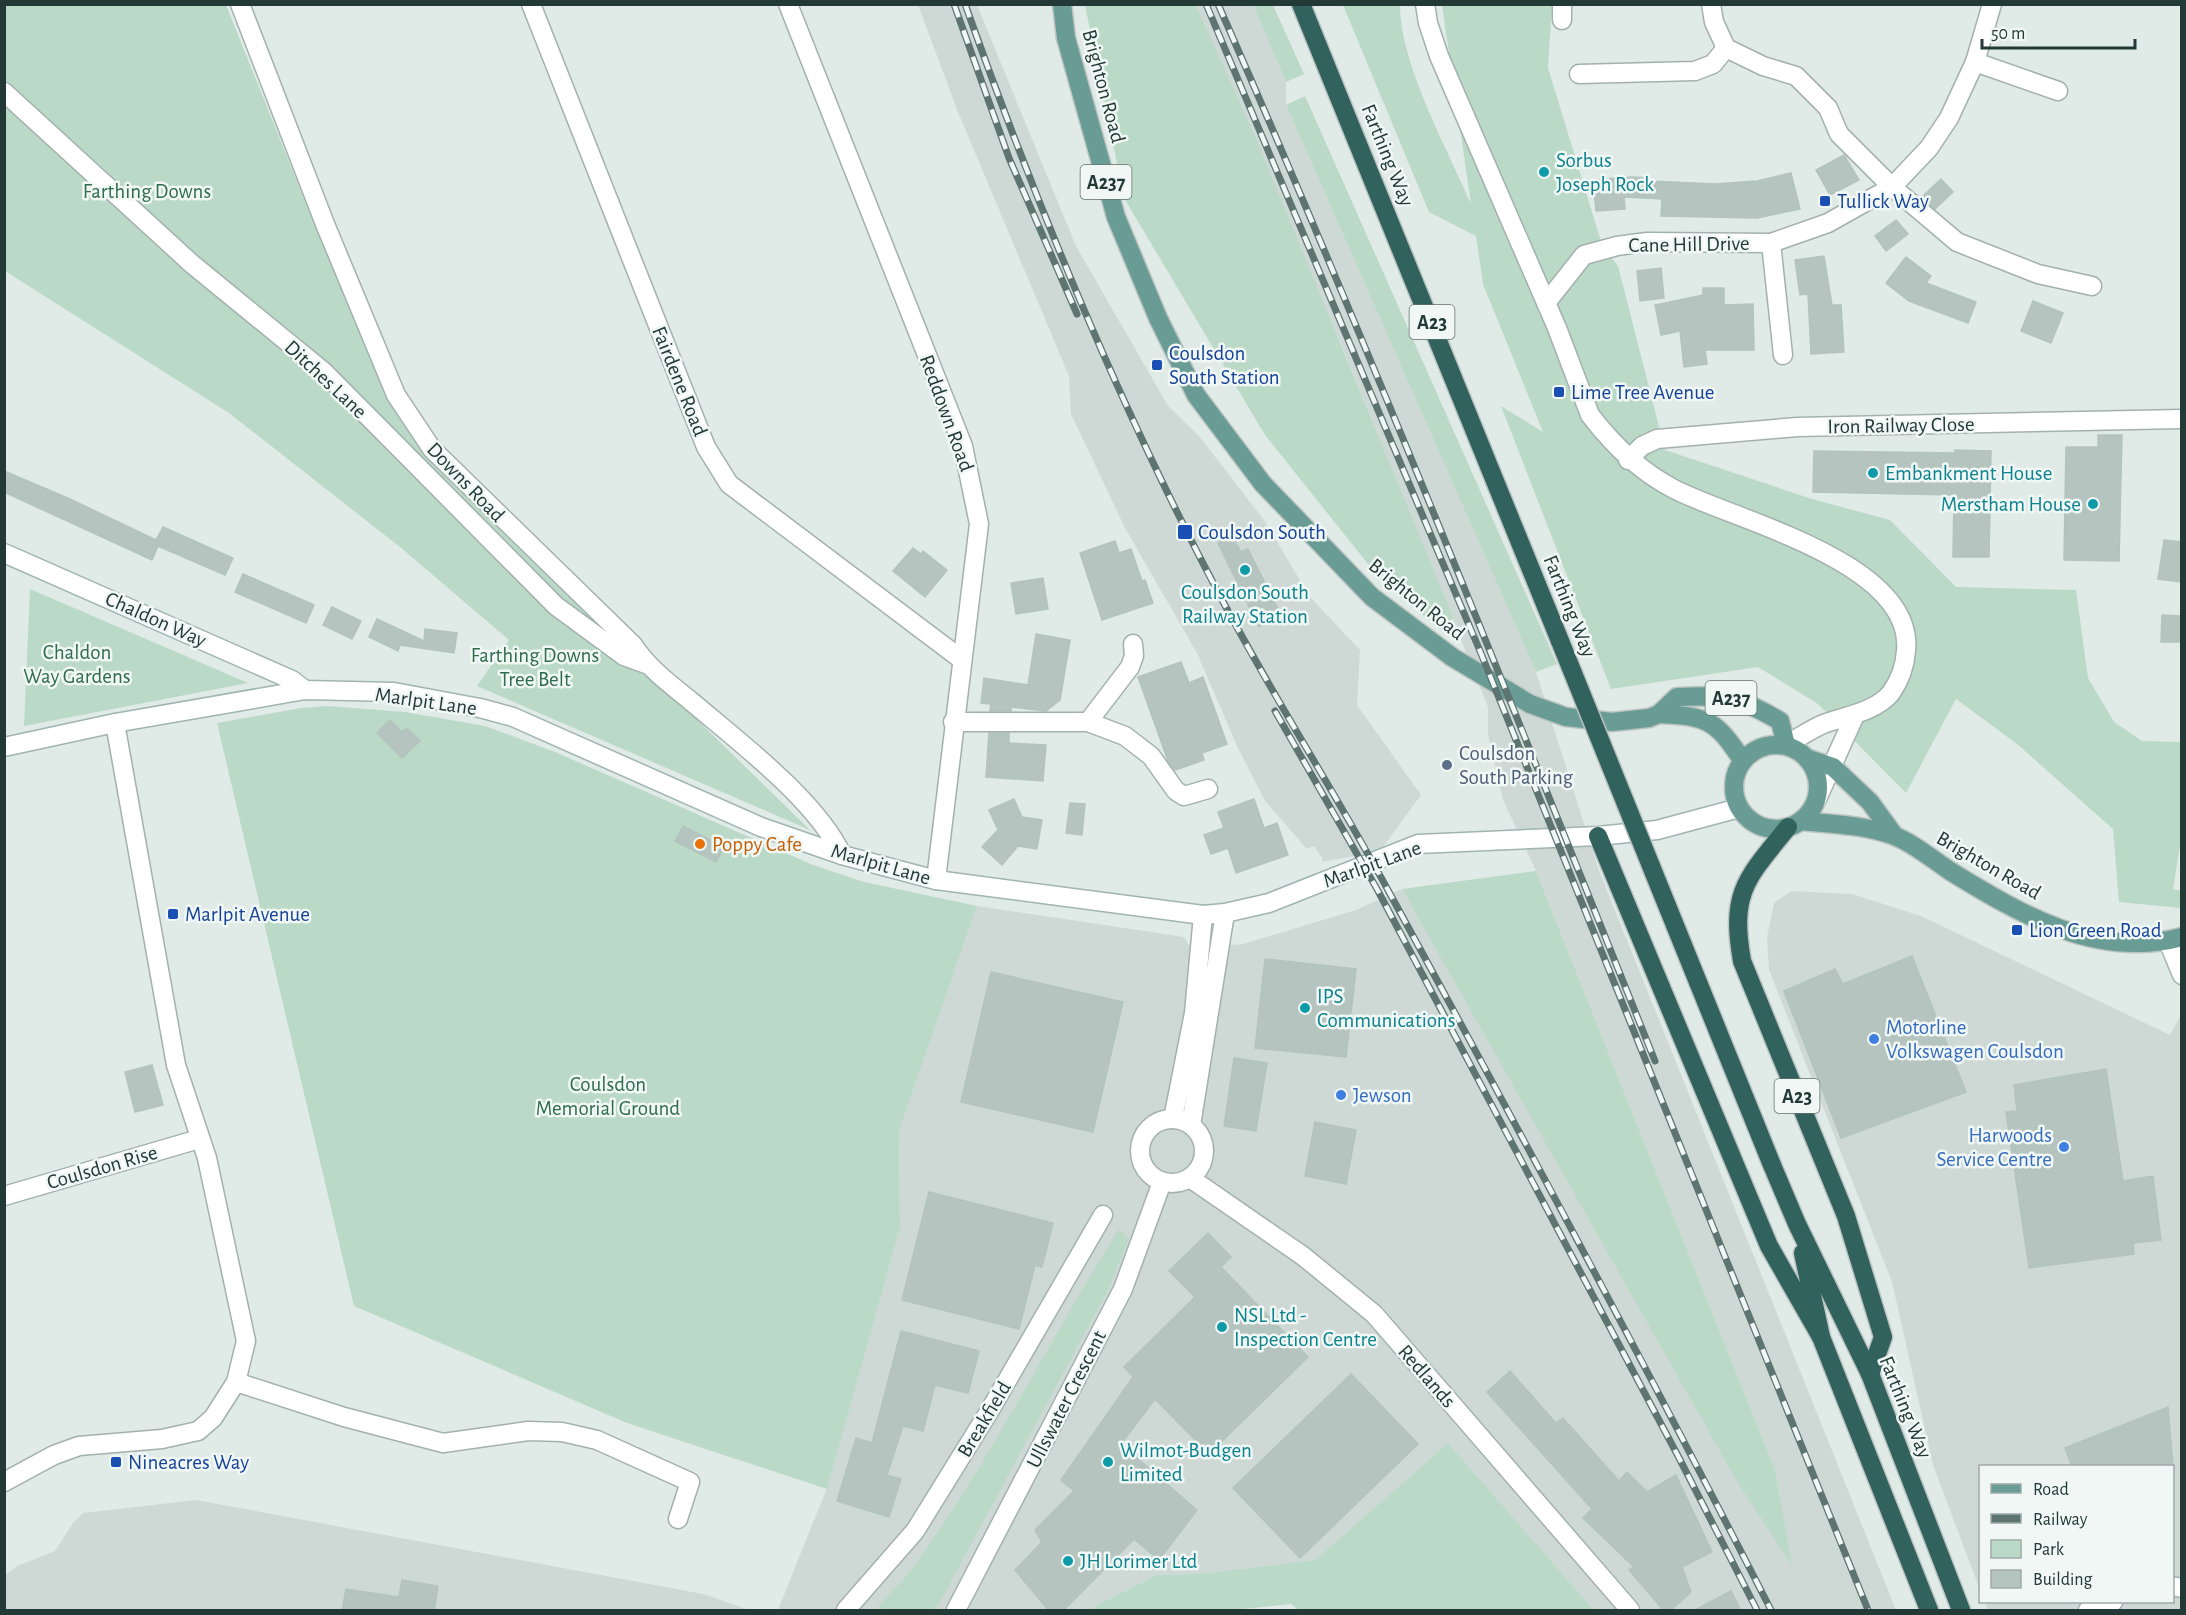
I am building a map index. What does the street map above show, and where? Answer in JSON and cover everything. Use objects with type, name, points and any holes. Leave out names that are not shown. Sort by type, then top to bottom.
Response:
[{"type":"highway","name":"Farthing Way","points":[[1301,4],[1772,1165],[1797,1224],[1870,1374],[1961,1611]]},
{"type":"highway","name":"A23","points":[[1795,824],[1747,882],[1738,901],[1737,931],[1743,961],[1846,1216],[1883,1337],[1870,1374]]},
{"type":"highway","name":"A23","points":[[1598,836],[1769,1246],[1821,1337]]},
{"type":"highway","name":"Farthing Way","points":[[1797,1224],[1821,1337],[1929,1611]]},
{"type":"main road","name":"Brighton Road","points":[[1062,4],[1066,38],[1116,217],[1158,318],[1196,395],[1263,484],[1372,597],[1484,678],[1530,704],[1566,717],[1612,722],[1649,718],[1659,714],[1677,697],[1722,695],[1748,703],[1780,721],[1786,745]]},
{"type":"main road","name":"Brighton Road","points":[[1659,714],[1690,715],[1714,724],[1742,760]]},
{"type":"main road","points":[[1786,745],[1809,759],[1816,771],[1819,785],[1817,799],[1811,811],[1795,824],[1765,828],[1755,824],[1739,808],[1734,796],[1733,784],[1742,760],[1761,746],[1786,745]]},
{"type":"main road","name":"Brighton Road","points":[[1809,759],[1833,767],[1869,802],[1894,835]]},
{"type":"main road","name":"Brighton Road","points":[[1795,824],[1851,824],[1894,835],[1965,879],[2048,925],[2101,941],[2130,944],[2175,939]]},
{"type":"street","name":"Downs Road","points":[[240,4],[325,224],[396,395],[432,448],[633,645],[646,664],[739,741],[820,818],[833,834],[842,855]]},
{"type":"street","name":"Fairdene Road","points":[[531,4],[706,447],[729,484],[961,660]]},
{"type":"street","name":"Reddown Road","points":[[788,4],[963,446],[979,524],[953,722],[936,880]]},
{"type":"street","points":[[1425,4],[1428,23],[1439,56],[1546,303],[1590,415],[1628,460],[1674,489],[1817,548],[1878,588],[1901,617],[1907,640],[1904,668],[1890,694],[1855,715],[1825,724],[1786,745]]},
{"type":"street","points":[[1710,4],[1714,22],[1726,48],[1763,66],[1796,76],[1828,108],[1839,134],[1892,187],[1957,242],[2038,274],[2092,286]]},
{"type":"street","name":"Cane Hill Drive","points":[[1546,303],[1584,255],[1603,249],[1647,242],[1771,243],[1828,223],[1892,187],[1934,140],[1949,117],[1975,62],[1992,4]]},
{"type":"street","points":[[1579,74],[1695,71],[1713,64],[1726,48]]},
{"type":"street","points":[[1975,62],[2058,91]]},
{"type":"street","name":"Ditches Lane","points":[[4,92],[192,264],[324,372],[417,469],[556,606],[624,656],[646,664]]},
{"type":"street","points":[[1771,243],[1783,355]]},
{"type":"street","name":"Iron Railway Close","points":[[1628,460],[1642,446],[1657,439],[1797,427],[2181,419]]},
{"type":"street","points":[[417,469],[432,448]]},
{"type":"street","name":"Chaldon Way","points":[[4,553],[292,680],[305,690]]},
{"type":"street","points":[[1088,722],[1130,667],[1134,656],[1133,644]]},
{"type":"street","name":"Marlpit Lane","points":[[4,747],[115,723],[305,690],[394,692],[480,708],[513,717],[761,827],[842,855],[936,880],[1203,915],[1225,913],[1269,903],[1418,844],[1598,836],[1657,830],[1739,808]]},
{"type":"street","points":[[1817,799],[1855,715]]},
{"type":"street","points":[[953,722],[1088,722],[1125,736],[1151,756],[1176,791],[1184,796],[1208,789]]},
{"type":"street","points":[[4,1482],[54,1455],[79,1446],[162,1438],[198,1431],[213,1418],[236,1382],[246,1341],[207,1158],[176,1065],[115,723]]},
{"type":"street","points":[[1191,1125],[1225,913]]},
{"type":"street","points":[[1173,1119],[1194,1013],[1203,915]]},
{"type":"street","name":"Brighton Road","points":[[2175,939],[2181,975]]},
{"type":"street","points":[[1173,1119],[1191,1125],[1203,1141],[1205,1151],[1198,1171],[1190,1178],[1182,1182],[1162,1182],[1146,1171],[1139,1151],[1146,1132],[1162,1120],[1173,1119]]},
{"type":"street","name":"Coulsdon Rise","points":[[4,1196],[199,1139]]},
{"type":"street","name":"Redlands","points":[[1190,1178],[1303,1256],[1374,1314],[1630,1611]]},
{"type":"street","name":"Ullswater Crescent","points":[[956,1611],[1123,1289],[1162,1182]]},
{"type":"street","name":"Breakfield","points":[[846,1611],[901,1549],[920,1523],[1103,1215]]},
{"type":"street","points":[[236,1382],[344,1417],[443,1443],[528,1431],[562,1432],[597,1440],[690,1482],[678,1519]]},
{"type":"street","points":[[2088,1611],[2110,1603]]},
{"type":"shaded area","points":[[918,5],[977,5],[1076,246],[1168,406],[1199,436],[1264,520],[1310,597],[1360,650],[1357,705],[1421,795],[1380,851],[1322,862],[1314,846],[1307,849],[1265,801],[1237,746],[1197,653],[1125,528],[1071,414],[1069,376],[958,112]]},
{"type":"shaded area","points":[[1196,5],[1253,5],[1286,82],[1286,105],[1536,672],[1598,868],[1896,1610],[1594,1610],[1448,1443],[1315,1560],[1199,1574],[1157,1575],[1091,1610],[778,1610],[827,1488],[900,1228],[899,1131],[977,906],[1184,937],[1190,947],[1201,948],[1243,944],[1356,910],[1402,889],[1791,1562],[1775,1470],[1536,871],[1503,800],[1488,735],[1488,707],[1348,361]]},
{"type":"shaded area","points":[[1791,891],[1852,894],[1921,916],[2170,1035],[2181,1015],[2181,1610],[1988,1610],[1985,1603],[2174,1603],[2174,1465],[1979,1465],[1979,1587],[1933,1465],[1892,1282],[1769,970],[1767,937],[1774,903]]},
{"type":"shaded area","points":[[196,1500],[703,1594],[750,1610],[5,1610],[4,1576],[17,1566],[55,1551],[73,1523],[83,1513]]},
{"type":"green space","name":"Farthing Downs","points":[[5,5],[226,5],[315,226],[390,398],[510,537],[810,830],[477,686],[509,640],[400,547],[229,413],[5,271]]},
{"type":"green space","points":[[1085,5],[1196,5],[1256,139],[1453,617],[1443,631],[1384,584],[1265,435],[1124,198]]},
{"type":"green space","points":[[1253,5],[1273,5],[1304,74],[1286,82]]},
{"type":"green space","points":[[1343,5],[1400,5],[1402,28],[1416,79],[1471,204],[1442,5],[1552,5],[1548,68],[1603,248],[1618,266],[1665,450],[1812,499],[1890,520],[1956,587],[2076,590],[2088,678],[2114,722],[2142,741],[2181,742],[2181,839],[2173,889],[2181,891],[2181,908],[2119,902],[2113,829],[2017,744],[1956,699],[1906,793],[1818,704],[1758,667],[1611,689],[1501,406],[1543,432],[1483,284],[1476,236],[1429,212]]},
{"type":"green space","points":[[1305,96],[1557,664],[1536,672],[1286,105]]},
{"type":"green space","name":"Chaldon Way Gardens","points":[[30,589],[58,601],[248,683],[24,726]]},
{"type":"green space","name":"Coulsdon Memorial Ground","points":[[327,706],[405,712],[485,726],[555,752],[813,865],[864,882],[977,906],[899,1131],[900,1228],[827,1489],[627,1423],[354,1306],[217,723],[301,708]]},
{"type":"green space","points":[[1536,871],[1775,1470],[1792,1565],[1738,1483],[1402,889]]},
{"type":"green space","points":[[1119,1229],[1129,1239],[1109,1288],[940,1602],[934,1610],[883,1610],[878,1606],[913,1568],[971,1481]]},
{"type":"green space","points":[[1448,1443],[1594,1610],[1298,1610],[1291,1604],[1233,1610],[1091,1610],[1157,1575],[1199,1574],[1315,1560]]},
{"type":"building","points":[[1844,155],[1859,180],[1830,195],[1816,170]]},
{"type":"building","points":[[1791,173],[1800,209],[1757,218],[1661,216],[1662,199],[1624,197],[1625,209],[1596,211],[1593,180],[1632,177],[1649,178],[1649,181],[1715,184],[1757,181]]},
{"type":"building","points":[[1941,179],[1953,192],[1935,209],[1922,197]]},
{"type":"building","points":[[1896,220],[1908,234],[1886,251],[1875,236]]},
{"type":"building","points":[[1824,256],[1832,305],[1841,305],[1844,352],[1811,354],[1808,294],[1800,295],[1795,260]]},
{"type":"building","points":[[1906,257],[1931,276],[1926,283],[1976,302],[1968,323],[1909,301],[1886,283]]},
{"type":"building","points":[[1661,268],[1664,298],[1640,301],[1637,271]]},
{"type":"building","points":[[1703,288],[1724,288],[1724,305],[1753,304],[1754,350],[1705,350],[1707,364],[1684,367],[1680,331],[1661,335],[1655,305],[1703,295]]},
{"type":"building","points":[[2033,301],[2063,313],[2051,343],[2021,331]]},
{"type":"building","name":"Merstham House","points":[[2098,435],[2122,435],[2119,561],[2064,560],[2066,447],[2098,447]]},
{"type":"building","points":[[1955,450],[1991,451],[1989,557],[1953,557],[1954,495],[1813,492],[1814,451],[1955,453]]},
{"type":"building","points":[[4,471],[156,540],[163,527],[233,558],[225,575],[158,546],[152,560],[4,492]]},
{"type":"building","name":"Coulsdon South Railway Station","points":[[1232,536],[1241,552],[1248,549],[1281,615],[1259,627],[1218,543]]},
{"type":"building","points":[[2164,540],[2181,542],[2181,582],[2158,579]]},
{"type":"building","points":[[1115,541],[1119,553],[1131,549],[1142,581],[1145,580],[1153,603],[1102,620],[1080,553]]},
{"type":"building","points":[[913,548],[921,554],[923,551],[947,570],[925,597],[893,571]]},
{"type":"building","points":[[243,574],[314,605],[306,623],[235,592]]},
{"type":"building","points":[[1043,578],[1048,609],[1016,614],[1011,583]]},
{"type":"building","points":[[332,607],[361,621],[352,639],[323,625]]},
{"type":"building","points":[[2162,615],[2181,616],[2181,642],[2161,642]]},
{"type":"building","points":[[377,619],[424,641],[425,629],[457,633],[454,653],[400,645],[398,651],[369,637]]},
{"type":"building","points":[[1036,634],[1070,640],[1060,700],[1046,711],[1011,707],[1011,711],[990,711],[991,704],[981,703],[984,678],[1028,685]]},
{"type":"building","points":[[1181,662],[1189,683],[1203,677],[1227,744],[1202,753],[1204,760],[1175,770],[1168,761],[1138,677]]},
{"type":"building","points":[[390,720],[402,732],[407,728],[420,741],[402,758],[377,733]]},
{"type":"building","points":[[989,733],[1009,733],[1009,743],[1046,745],[1043,781],[986,777]]},
{"type":"building","points":[[1014,799],[1022,817],[1042,820],[1037,849],[1018,846],[1002,865],[982,847],[998,830],[989,810]]},
{"type":"building","points":[[1254,799],[1264,828],[1277,823],[1288,855],[1236,873],[1228,848],[1211,854],[1204,835],[1224,828],[1218,812]]},
{"type":"building","points":[[1070,803],[1085,804],[1082,835],[1066,833]]},
{"type":"building","name":"Poppy Cafe","points":[[683,826],[724,847],[716,862],[675,841]]},
{"type":"building","name":"Motorline Volkswagen Coulsdon","points":[[1912,956],[1966,1092],[1841,1138],[1784,991],[1835,969],[1843,984]]},
{"type":"building","name":"IPS Communications","points":[[1265,959],[1356,969],[1346,1057],[1255,1048]]},
{"type":"building","points":[[991,972],[1123,1002],[1093,1132],[961,1102]]},
{"type":"building","points":[[1234,1058],[1267,1063],[1256,1131],[1224,1126]]},
{"type":"building","points":[[152,1065],[163,1105],[135,1112],[125,1072]]},
{"type":"building","name":"Harwoods Service Centre","points":[[2106,1069],[2123,1181],[2153,1176],[2161,1240],[2133,1243],[2134,1254],[2029,1268],[2006,1112],[2017,1111],[2014,1085]]},
{"type":"building","points":[[1315,1122],[1356,1130],[1346,1184],[1305,1176]]},
{"type":"building","points":[[929,1192],[1053,1223],[1042,1267],[1035,1265],[1019,1329],[902,1300]]},
{"type":"building","points":[[1208,1233],[1231,1257],[1221,1267],[1308,1357],[1209,1454],[1155,1399],[1121,1444],[1197,1510],[1159,1560],[1134,1539],[1063,1611],[1049,1611],[1015,1570],[1042,1542],[1035,1530],[1074,1491],[1061,1480],[1133,1377],[1124,1367],[1195,1297],[1169,1271]]},
{"type":"building","points":[[901,1331],[979,1351],[968,1393],[935,1385],[923,1431],[903,1426],[887,1475],[901,1479],[889,1517],[837,1501],[856,1438],[872,1443]]},
{"type":"building","points":[[1510,1371],[1556,1423],[1563,1418],[1619,1481],[1627,1472],[1647,1492],[1676,1475],[1712,1552],[1682,1567],[1691,1592],[1670,1611],[1664,1611],[1629,1570],[1634,1567],[1583,1518],[1592,1509],[1487,1392]]},
{"type":"building","points":[[1351,1374],[1418,1444],[1300,1558],[1233,1488]]},
{"type":"building","points":[[2168,1407],[2173,1465],[2071,1465],[2065,1448]]},
{"type":"building","points":[[402,1580],[438,1586],[434,1611],[342,1611],[346,1589],[399,1597]]},
{"type":"building","points":[[1731,1591],[1741,1611],[1693,1611]]},
{"type":"railway","points":[[954,4],[1009,158],[1077,314]]},
{"type":"railway","points":[[965,4],[1050,229],[1114,378],[1183,523],[1239,632],[1368,855],[1486,1071],[1771,1610]]},
{"type":"railway","points":[[1206,4],[1480,651],[1868,1610]]},
{"type":"railway","points":[[1218,4],[1387,399],[1655,1061]]},
{"type":"railway","points":[[1275,711],[1377,889],[1677,1454],[1757,1610]]},
{"type":"place","name":"Sorbus Joseph Rock","points":[[1544,172]]},
{"type":"place","name":"Tullick Way","points":[[1825,201]]},
{"type":"place","name":"Coulsdon South Station","points":[[1157,365]]},
{"type":"place","name":"Lime Tree Avenue","points":[[1559,392]]},
{"type":"place","name":"Embankment House","points":[[1873,473]]},
{"type":"place","name":"Merstham House","points":[[2093,504]]},
{"type":"place","name":"Coulsdon South","points":[[1185,532]]},
{"type":"place","name":"Coulsdon South Railway Station","points":[[1245,570]]},
{"type":"place","name":"Coulsdon South Parking","points":[[1447,765]]},
{"type":"place","name":"Poppy Cafe","points":[[700,844]]},
{"type":"place","name":"Marlpit Avenue","points":[[173,914]]},
{"type":"place","name":"Lion Green Road","points":[[2017,930]]},
{"type":"place","name":"IPS Communications","points":[[1305,1008]]},
{"type":"place","name":"Motorline Volkswagen Coulsdon","points":[[1874,1039]]},
{"type":"place","name":"Jewson","points":[[1341,1095]]},
{"type":"place","name":"Harwoods Service Centre","points":[[2064,1147]]},
{"type":"place","name":"NSL Ltd - Inspection Centre","points":[[1222,1327]]},
{"type":"place","name":"Nineacres Way","points":[[116,1462]]},
{"type":"place","name":"Wilmot-Budgen Limited","points":[[1108,1462]]},
{"type":"place","name":"JH Lorimer Ltd","points":[[1068,1561]]},
{"type":"park label","name":"Farthing Downs Tree Belt","points":[[535,667]]}]
